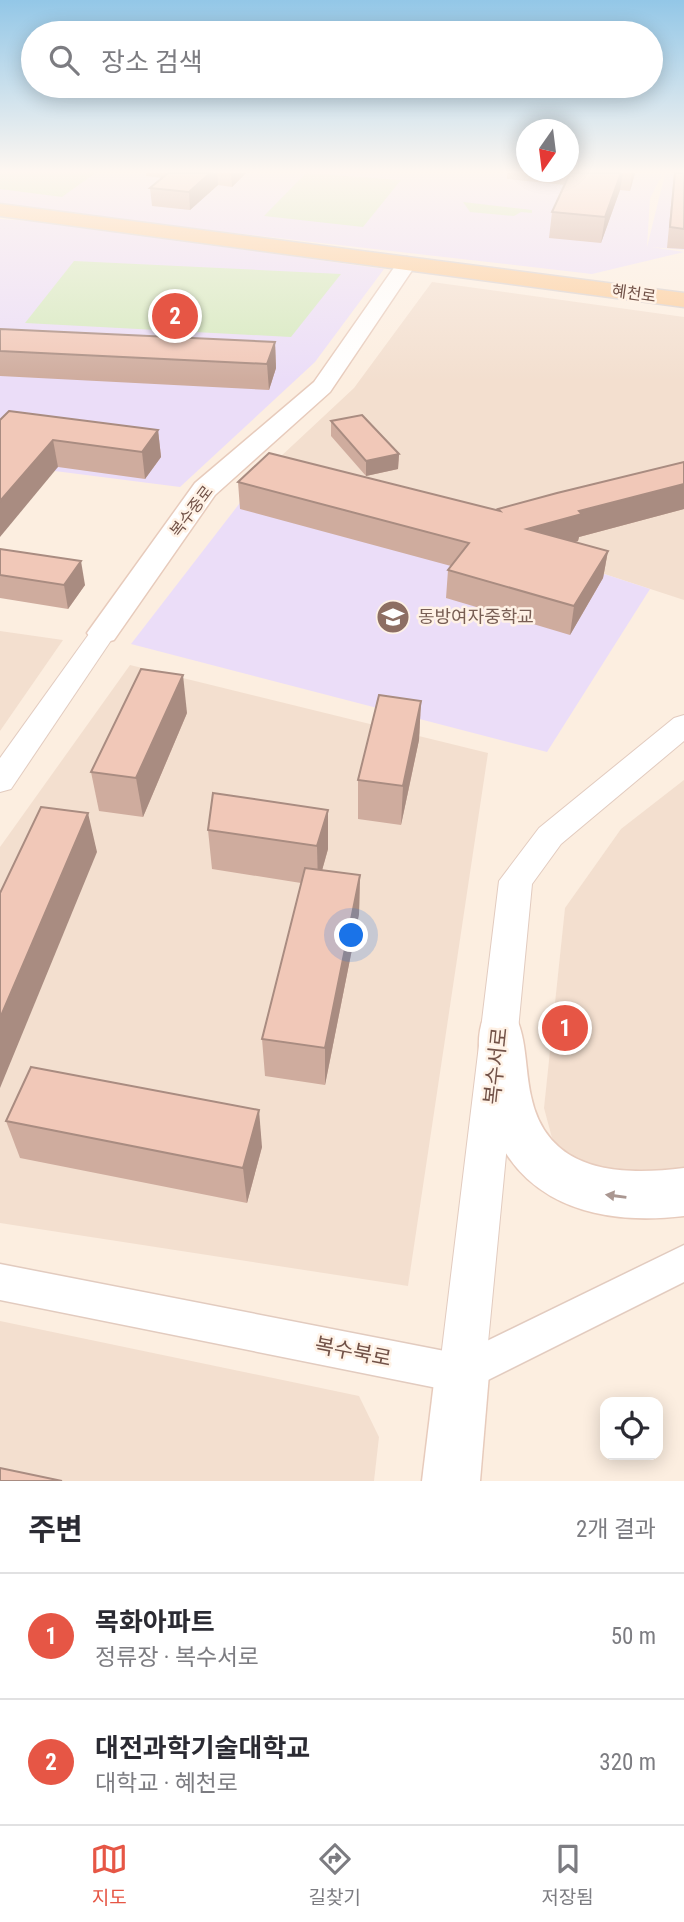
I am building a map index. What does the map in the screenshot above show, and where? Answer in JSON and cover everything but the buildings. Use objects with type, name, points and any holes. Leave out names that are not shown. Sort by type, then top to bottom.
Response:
[{"type":"main road","name":"혜천로","points":[[247,242],[684,300]]},
{"type":"main road","name":"복수중로","points":[[103,633],[205,489],[322,387],[407,263]]},
{"type":"main road","points":[[500,1030],[513,1116],[530,1150],[560,1176],[589,1192],[633,1198],[684,1192]]},
{"type":"main road","name":"복수서로","points":[[451,1481],[462,1374]]},
{"type":"street","name":"복수중로","points":[[0,781],[10,753],[103,633]]},
{"type":"street","name":"복수서로","points":[[462,1374],[516,881],[551,836],[684,725]]},
{"type":"street","points":[[462,1374],[684,1263]]},
{"type":"street","name":"복수북로","points":[[0,1282],[462,1374]]},
{"type":"shaded area","points":[[0,242],[191,242],[384,269],[315,362],[180,487],[0,464]]},
{"type":"shaded area","points":[[314,242],[647,242],[647,247],[648,242],[684,242],[684,250],[651,247],[684,252],[592,274]]},
{"type":"shaded area","points":[[432,282],[684,317],[684,600],[473,531],[263,473],[354,388]]},
{"type":"shaded area","name":"동방여자중학교","points":[[263,473],[473,531],[650,589],[547,752],[131,644]]},
{"type":"shaded area","points":[[0,631],[63,640],[0,731]]},
{"type":"shaded area","points":[[130,665],[488,753],[408,1286],[0,1223],[0,847]]},
{"type":"shaded area","points":[[684,780],[684,1169],[611,1179],[572,1161],[552,1138],[544,1108],[565,908],[621,829]]},
{"type":"shaded area","points":[[0,1321],[359,1396],[379,1437],[374,1481],[0,1481]]},
{"type":"green space","points":[[74,261],[341,274],[291,337],[25,323]]},
{"type":"place","name":"대전과학기술대학교","points":[[175,316]]},
{"type":"place","name":"동방여자중학교","points":[[393,617]]},
{"type":"place","name":"목화아파트","points":[[565,1028]]}]
